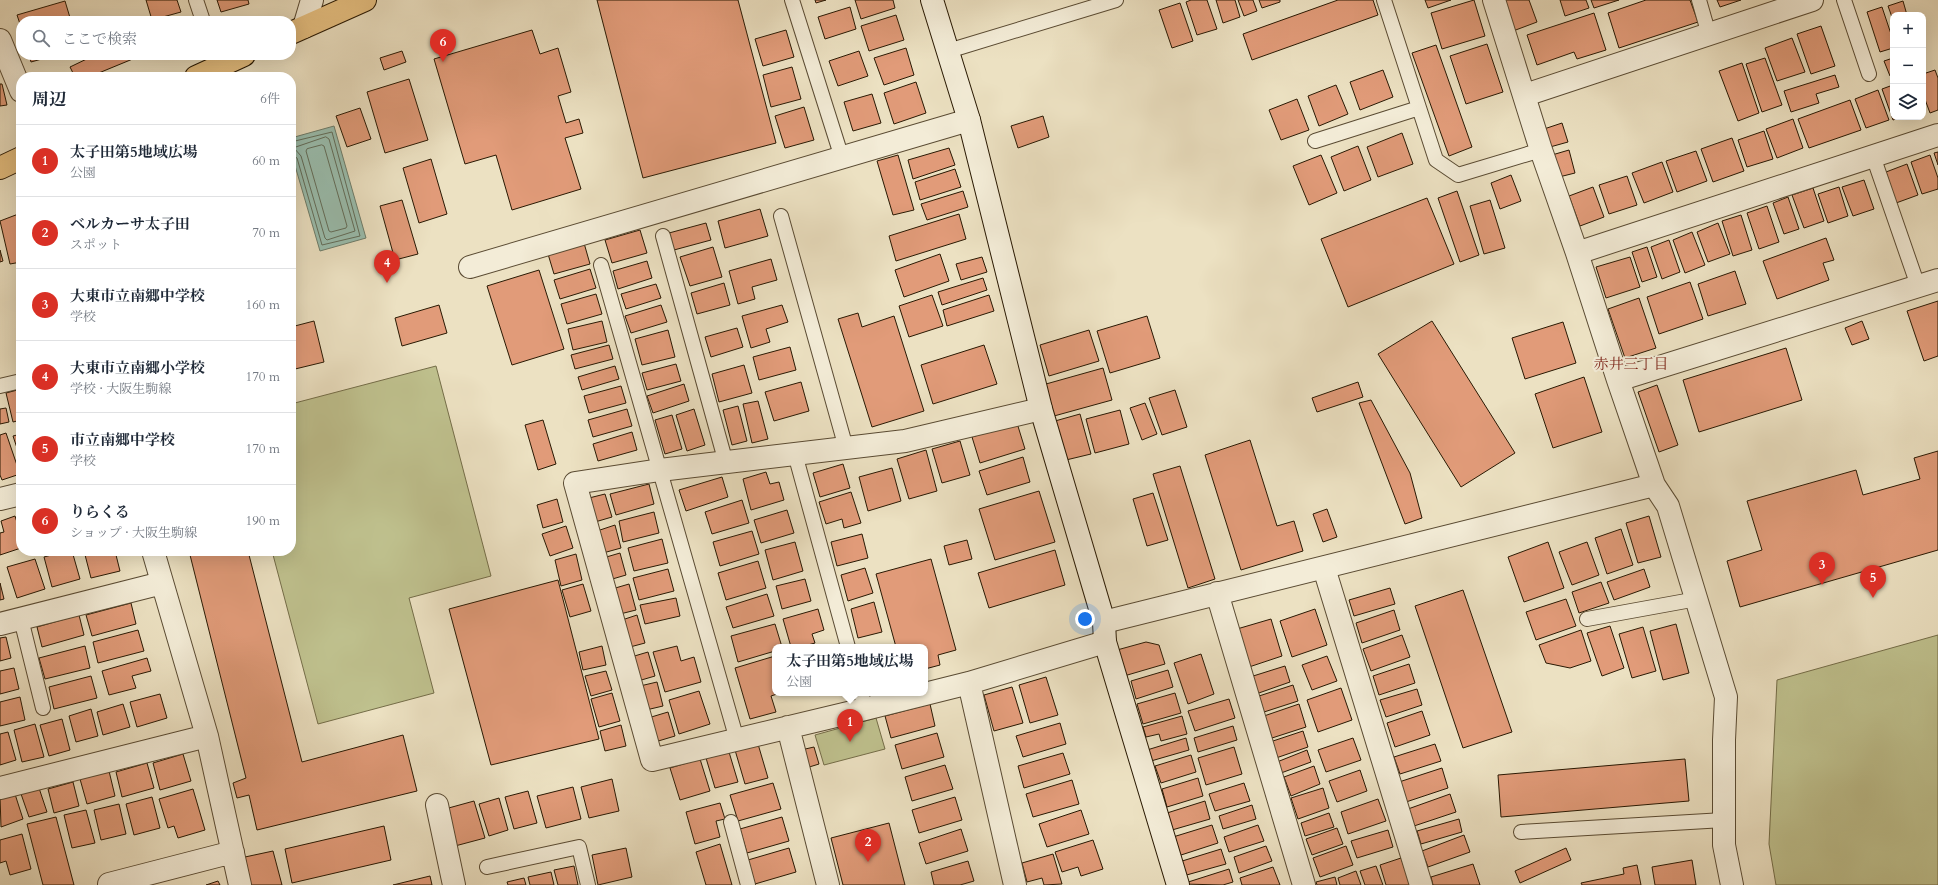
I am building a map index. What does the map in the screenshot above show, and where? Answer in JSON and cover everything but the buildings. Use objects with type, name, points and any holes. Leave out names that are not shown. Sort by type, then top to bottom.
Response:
[{"type":"main road","points":[[298,30],[365,0]]},
{"type":"main road","points":[[202,72],[216,61]]},
{"type":"main road","points":[[0,168],[16,160]]},
{"type":"street","points":[[298,30],[312,0]]},
{"type":"street","points":[[932,0],[969,120],[1041,409],[1178,885]]},
{"type":"street","points":[[1494,0],[1541,150],[1654,485],[1668,506],[1726,697],[1724,740],[1724,846],[1732,885]]},
{"type":"street","points":[[1525,95],[1812,0]]},
{"type":"street","points":[[0,40],[16,79]]},
{"type":"street","points":[[470,267],[969,120]]},
{"type":"street","points":[[1577,253],[1938,135]]},
{"type":"street","points":[[1618,380],[1938,280]]},
{"type":"street","points":[[892,696],[863,701],[788,727],[652,760],[575,483],[660,470],[906,441],[1041,409]]},
{"type":"street","points":[[928,690],[969,683],[1104,632],[1217,593],[1324,568],[1654,485]]},
{"type":"street","points":[[0,499],[16,495]]},
{"type":"street","points":[[154,556],[207,736],[240,885]]},
{"type":"street","points":[[1324,568],[1421,885]]},
{"type":"street","points":[[0,624],[162,583]]},
{"type":"street","points":[[1217,593],[1304,885]]},
{"type":"street","points":[[969,683],[1015,885]]},
{"type":"street","points":[[788,727],[828,885]]},
{"type":"street","points":[[0,788],[207,736]]},
{"type":"street","points":[[437,805],[454,885]]},
{"type":"street","points":[[109,884],[233,852]]},
{"type":"lane","points":[[196,0],[201,16]]},
{"type":"lane","points":[[792,0],[842,158]]},
{"type":"lane","points":[[948,51],[1116,0]]},
{"type":"lane","points":[[1384,0],[1436,160],[1458,175],[1541,150]]},
{"type":"lane","points":[[1699,0],[1710,34]]},
{"type":"lane","points":[[1844,0],[1869,74]]},
{"type":"lane","points":[[1315,141],[1419,108]]},
{"type":"lane","points":[[1873,156],[1918,286]]},
{"type":"lane","points":[[781,216],[846,448]]},
{"type":"lane","points":[[663,236],[726,463]]},
{"type":"lane","points":[[601,265],[737,740]]},
{"type":"lane","points":[[0,386],[16,382]]},
{"type":"lane","points":[[795,454],[847,644]]},
{"type":"lane","points":[[1587,619],[1696,599]]},
{"type":"lane","points":[[21,619],[43,708]]},
{"type":"lane","points":[[1521,832],[1724,820]]},
{"type":"lane","points":[[731,822],[748,885]]},
{"type":"lane","points":[[487,867],[578,847],[588,885]]},
{"type":"green space","points":[[436,366],[491,576],[409,598],[434,693],[318,724],[273,556],[296,556],[296,403]]},
{"type":"green space","points":[[1938,635],[1938,885],[1776,885],[1769,844],[1777,680]]},
{"type":"green space","points":[[876,718],[885,749],[824,765],[815,735]]},
{"type":"water","points":[[334,126],[366,238],[320,251],[296,169],[296,137]]},
{"type":"place","name":"りらくる","points":[[443,62]]},
{"type":"place","name":"大東市立南郷小学校","points":[[387,283]]},
{"type":"place","name":"大東市立南郷中学校","points":[[1822,585]]},
{"type":"place","name":"市立南郷中学校","points":[[1873,598]]},
{"type":"place","name":"太子田第5地域広場","points":[[850,742]]},
{"type":"place","name":"ベルカーサ太子田","points":[[868,862]]},
{"type":"district","name":"赤井三丁目","points":[[1631,364]]}]
